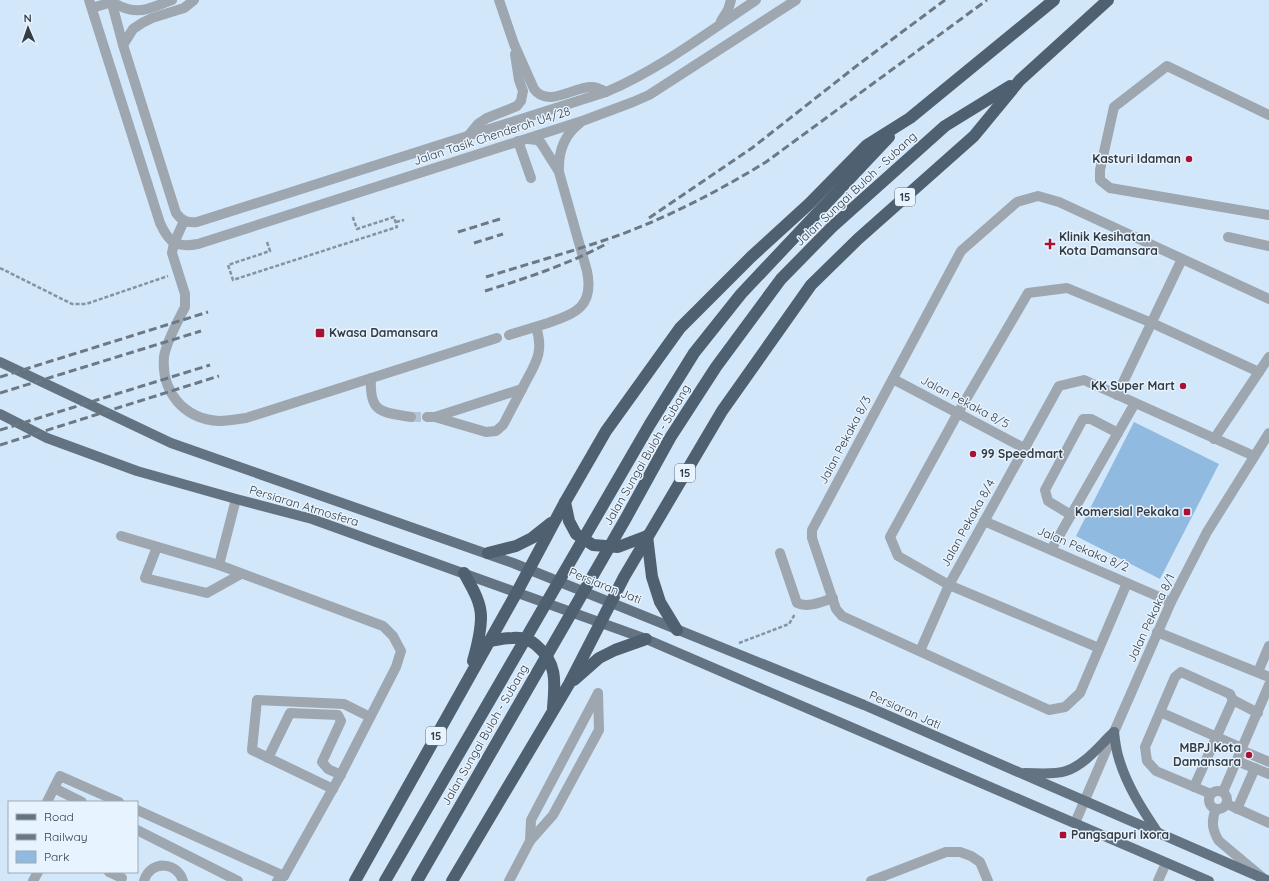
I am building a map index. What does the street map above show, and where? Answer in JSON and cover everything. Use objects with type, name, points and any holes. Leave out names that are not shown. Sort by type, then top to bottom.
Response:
[{"type":"highway","name":"Jalan Sungai Buloh - Subang","points":[[386,881],[650,424],[694,353],[741,294],[888,137],[1054,0]]},
{"type":"highway","name":"Jalan Sungai Buloh - Subang","points":[[452,881],[553,711],[647,536],[722,411],[811,285],[858,239],[974,136],[1020,80],[1108,0]]},
{"type":"highway","name":"Jalan Sungai Buloh - Subang","points":[[417,881],[626,518],[670,438],[716,367],[781,279],[832,227],[945,126],[1020,80]]},
{"type":"highway","name":"Jalan Sungai Buloh - Subang","points":[[355,881],[565,502],[606,431],[680,328],[751,257],[809,204],[867,145],[910,118]]},
{"type":"highway","points":[[565,502],[569,521],[576,534],[593,545],[618,546],[647,536],[652,577],[660,602],[677,630]]},
{"type":"highway","points":[[488,553],[516,546],[532,538],[555,520]]},
{"type":"highway","points":[[464,573],[476,594],[482,615],[471,674]]},
{"type":"highway","points":[[489,641],[514,638],[531,640],[544,652],[552,665],[555,687],[553,711]]},
{"type":"highway","name":"Jalan Sungai Buloh - Subang","points":[[568,684],[598,658],[646,638]]},
{"type":"main road","name":"Persiaran Atmosfera","points":[[0,362],[171,443],[488,553],[528,569]]},
{"type":"main road","name":"Persiaran Atmosfera","points":[[0,414],[47,438],[137,471],[236,500],[312,520],[601,622]]},
{"type":"main road","name":"Persiaran Jati","points":[[528,569],[864,706],[1267,880]]},
{"type":"main road","points":[[601,622],[646,638],[1209,881]]},
{"type":"main road","points":[[1017,773],[1044,774],[1065,771],[1085,760],[1114,732]]},
{"type":"main road","points":[[1114,732],[1118,758],[1127,782],[1140,806],[1158,833]]},
{"type":"street","points":[[172,0],[148,9],[133,11],[121,8],[111,1],[91,4],[160,223],[169,239],[174,243]]},
{"type":"street","points":[[123,45],[133,29],[142,23],[152,18],[184,8],[194,0]]},
{"type":"street","points":[[499,0],[514,44],[538,95],[545,97],[556,96],[589,87],[597,88],[606,92]]},
{"type":"street","points":[[719,24],[728,10],[731,0]]},
{"type":"street","points":[[739,0],[753,0]]},
{"type":"street","name":"Jalan Tasik Chenderoh U4/28","points":[[184,221],[190,223],[197,222],[606,92],[624,84],[665,60],[756,0]]},
{"type":"street","name":"Jalan Tasik Chenderoh U4/28","points":[[174,243],[182,246],[198,244],[585,120],[633,102],[649,95],[796,0]]},
{"type":"street","points":[[111,1],[123,45],[176,213],[184,221],[174,243],[172,253],[185,294],[185,307],[164,356],[166,382],[173,397],[180,405],[194,414],[206,419],[219,421],[246,418],[497,338]]},
{"type":"street","points":[[469,135],[478,124],[487,118],[517,106],[521,101],[522,91],[514,44]]},
{"type":"street","points":[[1269,115],[1167,66],[1114,107],[1100,170],[1100,180],[1110,188],[1269,215]]},
{"type":"street","points":[[559,172],[562,146],[571,131],[585,120]]},
{"type":"street","points":[[509,335],[536,327],[573,313],[584,303],[588,290],[587,270],[559,172],[541,143],[537,140],[523,140],[531,178]]},
{"type":"street","name":"Jalan Pekaka 8/3","points":[[1127,583],[1080,694],[1065,706],[1049,710],[842,616],[836,608],[832,598],[812,538],[812,530],[961,251],[1017,202],[1038,196],[1059,202],[1269,299]]},
{"type":"street","points":[[1228,237],[1269,246]]},
{"type":"street","points":[[1117,395],[1182,259]]},
{"type":"street","points":[[1099,648],[949,585],[898,556],[890,537],[958,413],[1028,293],[1067,288],[1152,323],[1259,372]]},
{"type":"street","points":[[522,389],[431,417],[486,432],[496,431],[503,426],[522,389],[540,353],[540,344],[536,327]]},
{"type":"street","points":[[1214,440],[1269,358]]},
{"type":"street","points":[[371,378],[371,395],[374,403],[380,410],[387,413],[411,417]]},
{"type":"street","name":"Jalan Pekaka 8/5","points":[[893,379],[1024,448]]},
{"type":"street","name":"Jalan Pekaka 8/4","points":[[920,651],[949,585],[1059,386],[1084,380],[1214,440],[1254,456]]},
{"type":"street","points":[[1051,550],[1134,403]]},
{"type":"street","points":[[1071,515],[1048,501],[1045,490],[1083,419],[1091,419],[1118,432]]},
{"type":"street","name":"Jalan Pekaka 8/1","points":[[1075,823],[1086,801],[1114,732],[1171,602],[1207,532],[1269,433]]},
{"type":"street","points":[[219,565],[236,500]]},
{"type":"street","name":"Jalan Pekaka 8/2","points":[[984,521],[1171,602]]},
{"type":"street","points":[[121,536],[219,565],[383,626],[394,636],[401,651],[396,667],[333,789],[281,878],[138,810]]},
{"type":"street","points":[[157,547],[145,578],[207,593],[241,574]]},
{"type":"street","points":[[780,553],[793,596],[797,603],[802,605],[811,605],[832,598]]},
{"type":"street","points":[[1157,632],[1269,677]]},
{"type":"street","points":[[1258,672],[1269,646]]},
{"type":"street","points":[[1211,794],[1156,770],[1148,761],[1145,747],[1175,677],[1181,672],[1230,694],[1233,700],[1262,711]]},
{"type":"street","points":[[1223,792],[1242,748],[1262,711],[1269,685]]},
{"type":"street","points":[[509,881],[530,841],[553,815],[599,730],[598,693],[531,820],[530,841]]},
{"type":"street","points":[[333,789],[252,750],[257,700],[344,704],[370,717]]},
{"type":"street","points":[[1194,787],[1233,700]]},
{"type":"street","points":[[1160,712],[1216,736],[1242,748],[1241,750],[1269,762]]},
{"type":"street","points":[[268,758],[290,713],[338,715],[341,721],[322,762],[328,769],[340,775]]},
{"type":"street","points":[[1237,761],[1269,774]]},
{"type":"street","points":[[1237,809],[1255,768]]},
{"type":"street","points":[[48,801],[60,776],[117,801]]},
{"type":"street","points":[[54,788],[80,801]]},
{"type":"street","points":[[1216,791],[1223,792],[1227,797],[1227,804],[1224,808],[1216,810],[1209,804],[1209,797],[1216,791]]},
{"type":"street","points":[[1227,804],[1269,823]]},
{"type":"street","points":[[1216,810],[1212,824],[1219,841],[1267,880]]},
{"type":"street","points":[[138,831],[238,881]]},
{"type":"street","points":[[871,881],[946,852],[960,852],[971,856],[980,862],[988,881]]},
{"type":"street","points":[[1158,881],[1166,863]]},
{"type":"street","points":[[144,881],[149,871],[162,865],[175,868],[180,873],[183,881]]},
{"type":"street","points":[[111,873],[122,878]]},
{"type":"path","points":[[267,242],[270,252],[228,265],[233,280],[397,227],[394,217],[357,229],[352,215]]},
{"type":"path","points":[[396,222],[404,220]]},
{"type":"path","points":[[0,268],[72,304],[86,304],[178,272]]},
{"type":"path","points":[[724,649],[788,624],[802,605]]},
{"type":"green space","points":[[1134,422],[1219,464],[1160,579],[1076,536]]},
{"type":"tunnel","points":[[411,417],[427,417]]},
{"type":"railway","points":[[649,218],[752,148],[859,64],[945,0]]},
{"type":"railway","points":[[486,277],[631,231],[671,214],[729,184],[766,162],[987,0]]},
{"type":"railway","points":[[458,232],[500,219]]},
{"type":"railway","points":[[474,243],[503,234]]},
{"type":"railway","points":[[485,291],[548,270],[578,258],[608,243]]},
{"type":"railway","points":[[0,377],[208,312]]},
{"type":"railway","points":[[0,393],[201,331]]},
{"type":"railway","points":[[0,430],[210,365]]},
{"type":"railway","points":[[0,445],[219,376]]},
{"type":"place","name":"Kasturi Idaman","points":[[1189,159]]},
{"type":"place","name":"Klinik Kesihatan Kota Damansara","points":[[1050,244]]},
{"type":"place","name":"Kwasa Damansara","points":[[320,333]]},
{"type":"place","name":"KK Super Mart","points":[[1183,386]]},
{"type":"place","name":"99 Speedmart","points":[[973,454]]},
{"type":"place","name":"Komersial Pekaka","points":[[1187,512]]},
{"type":"place","name":"MBPJ Kota Damansara","points":[[1249,755]]},
{"type":"place","name":"Pangsapuri Ixora","points":[[1063,835]]}]
